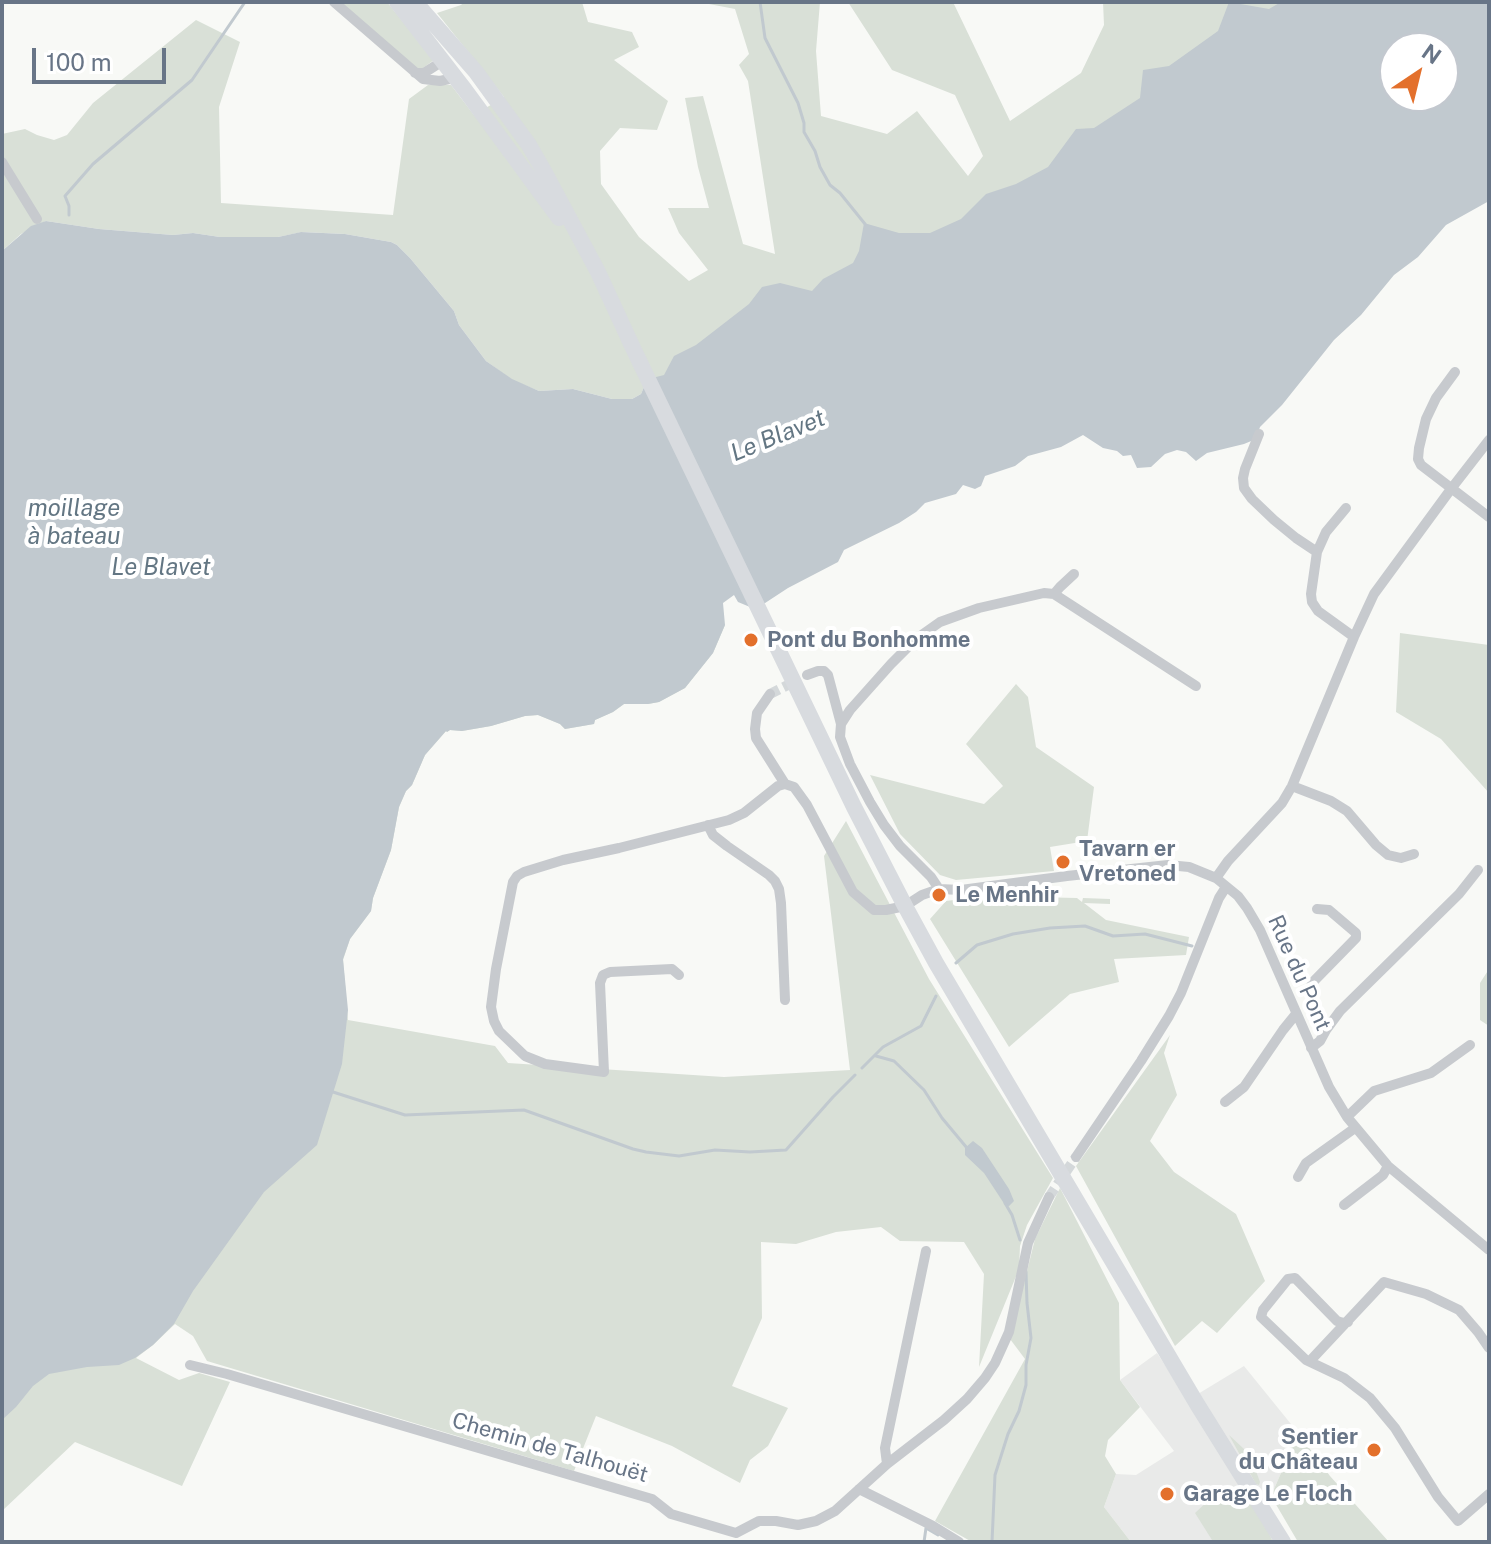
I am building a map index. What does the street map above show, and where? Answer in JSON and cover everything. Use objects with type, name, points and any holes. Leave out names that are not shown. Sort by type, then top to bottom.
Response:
[{"type":"main road","points":[[397,2],[565,226],[633,348]]},
{"type":"main road","points":[[415,2],[456,47],[529,145],[598,272],[633,348],[800,678],[854,807],[905,906],[1197,1404],[1283,1542]]},
{"type":"street","points":[[334,2],[415,73],[427,80],[449,79]]},
{"type":"street","points":[[415,73],[424,73],[438,64]]},
{"type":"street","points":[[2,162],[37,219]]},
{"type":"street","points":[[1455,372],[1436,398],[1426,419],[1418,454],[1421,465],[1489,517]]},
{"type":"street","points":[[1259,434],[1245,469],[1244,488],[1274,520],[1317,552]]},
{"type":"street","points":[[1216,878],[1282,803],[1374,594],[1489,440]]},
{"type":"street","points":[[1346,508],[1326,532],[1317,552],[1311,594],[1318,611],[1354,637]]},
{"type":"street","points":[[1054,594],[1074,574]]},
{"type":"street","points":[[841,724],[899,656],[940,622],[979,608],[1044,593],[1054,594],[1196,686]]},
{"type":"street","points":[[800,678],[818,671],[828,675],[841,724],[840,737],[870,802],[900,846],[939,889]]},
{"type":"street","points":[[770,694],[757,713],[756,738],[785,784]]},
{"type":"street","points":[[679,975],[672,969],[603,975],[600,983],[604,1072],[545,1064],[525,1056],[499,1031],[491,1007],[513,882],[517,876],[729,820],[785,784],[794,787],[807,805],[843,875],[862,902],[874,910],[905,906]]},
{"type":"street","points":[[1292,786],[1331,801],[1347,811],[1388,855],[1401,858],[1414,854]]},
{"type":"street","points":[[708,825],[713,835],[775,881],[779,889],[785,1000]]},
{"type":"street","name":"Rue du Pont","points":[[905,906],[939,889],[961,890],[1168,865],[1189,867],[1216,878],[1238,896],[1260,930],[1329,1087],[1355,1128],[1388,1166],[1489,1250]]},
{"type":"street","points":[[1311,1048],[1320,1041],[1340,1011],[1459,894],[1478,870]]},
{"type":"street","points":[[1076,1157],[1169,1016],[1226,887]]},
{"type":"street","points":[[1317,909],[1329,910],[1356,933],[1356,938],[1310,988],[1320,1025],[1326,1030]]},
{"type":"street","points":[[1225,1102],[1244,1087],[1296,1014]]},
{"type":"street","points":[[1347,1117],[1374,1091],[1431,1073],[1470,1045]]},
{"type":"street","points":[[1298,1177],[1306,1163],[1355,1128]]},
{"type":"street","points":[[1344,1205],[1383,1175],[1388,1166]]},
{"type":"street","name":"Chemin de Talhouët","points":[[190,1365],[652,1499],[671,1514],[736,1533],[759,1521],[798,1525],[816,1521],[835,1511],[975,1390],[1003,1347],[1012,1323],[1028,1243],[1049,1197]]},
{"type":"street","points":[[887,1464],[885,1448],[926,1251]]},
{"type":"street","points":[[1348,1322],[1337,1321],[1295,1278],[1288,1279],[1263,1310],[1261,1317],[1306,1360],[1344,1378],[1370,1398],[1395,1428],[1438,1497],[1458,1521],[1489,1494]]},
{"type":"street","points":[[1310,1361],[1384,1282],[1426,1294],[1459,1310],[1489,1348]]},
{"type":"street","points":[[859,1489],[959,1542]]},
{"type":"shaded area","points":[[340,2],[387,2],[434,60],[423,68],[416,68]]},
{"type":"shaded area","points":[[464,2],[582,2],[588,22],[632,32],[639,47],[614,60],[668,101],[657,130],[620,128],[600,151],[601,184],[639,237],[689,281],[708,270],[679,233],[668,208],[709,208],[685,98],[703,96],[743,244],[775,254],[748,81],[739,65],[749,54],[735,9],[709,2],[820,2],[816,51],[821,116],[887,134],[917,111],[968,176],[983,156],[955,95],[892,70],[848,2],[953,2],[1010,121],[1081,73],[1104,25],[1103,2],[1319,2],[1214,120],[644,387],[641,394],[632,399],[612,399],[573,389],[539,391],[512,380],[486,361],[459,325],[454,311],[410,258],[391,242],[345,234],[302,232],[278,237],[173,235],[46,221],[21,234],[2,251],[2,134],[25,129],[54,140],[67,135],[93,103],[196,20],[240,42],[219,107],[221,203],[393,215],[409,99],[428,85],[451,85],[474,115],[504,97],[437,13]]},
{"type":"shaded area","points":[[725,625],[713,653],[685,688],[659,702],[624,704],[595,720],[594,724],[565,729],[538,715],[491,726],[446,731],[425,755],[412,785],[406,791],[371,911],[350,939],[343,960],[348,1020],[495,1046],[508,1063],[724,1077],[850,1070],[824,856],[846,821],[929,979],[1053,1178],[1027,1225],[1020,1246],[1019,1269],[979,1367],[984,1274],[964,1242],[900,1241],[881,1227],[836,1232],[796,1244],[761,1242],[762,1318],[732,1386],[788,1408],[768,1446],[750,1460],[740,1483],[672,1446],[596,1416],[574,1471],[207,1361],[193,1336],[175,1324],[136,1358],[179,1380],[199,1373],[230,1382],[182,1486],[75,1442],[2,1511],[2,807]]},
{"type":"shaded area","points":[[1400,633],[1489,645],[1489,793],[1441,739],[1396,712]]},
{"type":"shaded area","points":[[1016,684],[1028,697],[1036,747],[1094,787],[1087,841],[1050,847],[1054,871],[956,880],[940,875],[900,834],[870,775],[984,804],[1003,786],[966,744]]},
{"type":"shaded area","points":[[986,896],[1077,898],[1082,902],[1083,898],[1110,899],[1110,904],[1084,903],[1106,920],[1189,937],[1186,955],[1114,959],[1119,982],[1070,994],[1009,1047],[930,919],[946,901]]},
{"type":"shaded area","points":[[1489,969],[1489,1026],[1480,1020],[1480,983]]},
{"type":"shaded area","points":[[1170,1035],[1164,1053],[1177,1095],[1150,1141],[1174,1172],[1236,1214],[1265,1281],[1217,1333],[1202,1321],[1175,1346],[1076,1166]]},
{"type":"shaded area","points":[[1060,1188],[1119,1303],[1120,1380],[1140,1407],[1108,1440],[1105,1456],[1116,1474],[1104,1507],[1131,1542],[972,1542],[935,1521],[1025,1359],[1010,1339],[1035,1239]]},
{"type":"shaded area","points":[[1157,1353],[1188,1400],[1244,1366],[1295,1429],[1271,1496],[1210,1542],[1131,1542],[1104,1507],[1116,1474],[1136,1475],[1174,1451],[1120,1380]]},
{"type":"shaded area","points":[[1295,1429],[1330,1476],[1389,1542],[1298,1542],[1271,1496]]},
{"type":"shaded area","points":[[1229,1435],[1253,1463],[1259,1485],[1256,1484]]},
{"type":"shaded area","points":[[1211,1498],[1248,1501],[1258,1508],[1273,1542],[1210,1542],[1212,1540],[1195,1513]]},
{"type":"water","points":[[1229,2],[1269,9],[1281,2],[1489,2],[1489,201],[1446,225],[1418,257],[1394,275],[1260,427],[1256,439],[1207,453],[1196,461],[1186,452],[1177,450],[1165,454],[1151,467],[1137,468],[1131,455],[1123,456],[1117,451],[1103,448],[1083,435],[1061,447],[1028,456],[1015,466],[985,476],[981,486],[975,489],[963,485],[956,494],[925,503],[899,523],[844,550],[838,562],[759,607],[738,602],[734,595],[723,603],[725,625],[713,653],[685,688],[659,702],[624,704],[595,720],[594,724],[565,729],[538,715],[491,726],[446,731],[425,755],[412,785],[406,791],[371,911],[350,939],[343,959],[348,1010],[342,1064],[317,1145],[264,1192],[193,1291],[174,1324],[153,1345],[119,1365],[49,1374],[33,1386],[2,1420],[2,251],[31,226],[46,221],[173,235],[278,237],[301,232],[345,234],[391,242],[410,258],[454,311],[459,325],[486,361],[512,379],[539,391],[573,389],[612,399],[632,399],[641,394],[652,378],[664,375],[674,356],[696,345],[749,304],[762,287],[780,283],[812,291],[823,279],[853,263],[859,251],[864,223],[899,233],[930,233],[961,219],[986,194],[1016,184],[1048,167],[1076,129],[1094,128],[1140,98],[1143,70],[1169,66],[1218,31]]},
{"type":"water","points":[[973,1141],[982,1148],[1009,1189],[1014,1201],[1009,1206],[1005,1205],[984,1173],[965,1155],[965,1148]]},
{"type":"waterway","points":[[69,215],[65,196],[93,164],[192,80],[245,2]]},
{"type":"waterway","points":[[760,2],[765,38],[798,103],[804,132],[820,167],[830,185],[865,224]]},
{"type":"waterway","points":[[956,963],[977,945],[1013,934],[1050,928],[1085,926],[1113,936],[1145,934],[1192,946]]},
{"type":"waterway","points":[[862,1068],[883,1047],[921,1026],[936,996]]},
{"type":"waterway","points":[[876,1056],[894,1061],[924,1090],[967,1148]]},
{"type":"waterway","points":[[333,1092],[405,1115],[524,1110],[633,1149],[679,1156],[715,1150],[786,1150],[855,1075]]},
{"type":"waterway","points":[[1005,1203],[1020,1240]]},
{"type":"waterway","points":[[992,1542],[995,1475],[1026,1385],[1031,1338],[1026,1272]]},
{"type":"waterway","points":[[924,1542],[926,1528],[938,1535]]},
{"type":"tunnel","points":[[770,694],[798,680]]},
{"type":"tunnel","points":[[1049,1197],[1076,1157]]},
{"type":"place","name":"Pont du Bonhomme","points":[[751,640]]},
{"type":"place","name":"Tavarn er Vretoned","points":[[1063,862]]},
{"type":"place","name":"Le Menhir","points":[[939,895]]},
{"type":"place","name":"Sentier du Château","points":[[1374,1450]]},
{"type":"place","name":"Garage Le Floch","points":[[1167,1494]]},
{"type":"water label","name":"Le Blavet","points":[[778,436]]},
{"type":"water label","name":"moillage à bateau","points":[[74,523]]},
{"type":"water label","name":"Le Blavet","points":[[161,568]]}]
